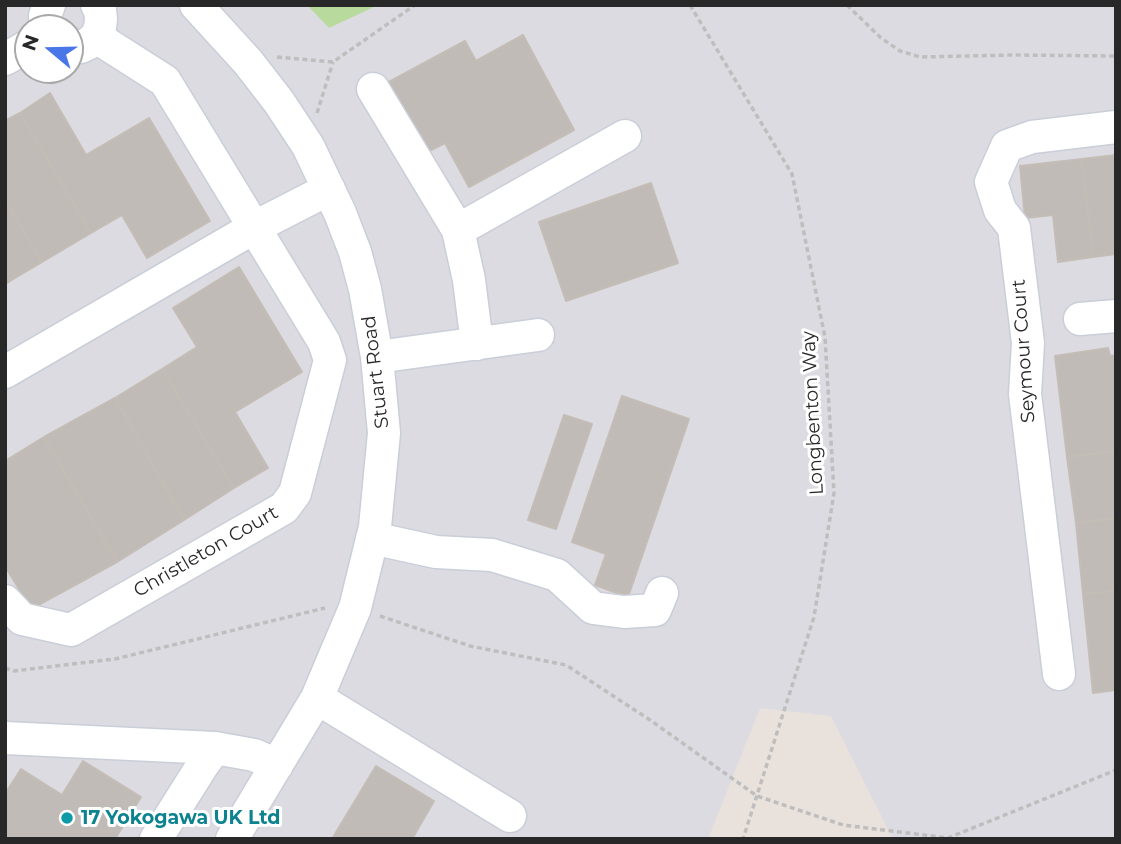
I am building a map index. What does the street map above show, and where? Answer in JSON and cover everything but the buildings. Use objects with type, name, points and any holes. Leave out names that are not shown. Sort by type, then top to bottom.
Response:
[{"type":"street","name":"Christleton Court","points":[[84,41],[102,19],[97,5]]},
{"type":"street","name":"Stuart Road","points":[[207,9],[279,102],[308,146],[329,189],[355,252],[365,289],[377,357],[384,433],[375,527],[355,608],[317,698],[232,839]]},
{"type":"street","name":"Christleton Court","points":[[5,601],[23,619],[71,630],[284,508],[296,493],[330,360],[324,342],[165,81],[84,42]]},
{"type":"street","points":[[373,89],[458,230],[477,344]]},
{"type":"street","name":"Seymour Court","points":[[1059,674],[1025,394],[1028,343],[1014,228],[1000,210],[991,182],[1007,146],[1032,137],[1116,127]]},
{"type":"street","points":[[458,230],[625,136]]},
{"type":"street","points":[[5,372],[255,227],[329,189]]},
{"type":"street","points":[[1080,319],[1116,316]]},
{"type":"street","points":[[377,357],[538,335]]},
{"type":"street","points":[[372,538],[436,552],[492,555],[557,575],[593,608],[624,612],[654,610],[662,593]]},
{"type":"street","points":[[317,698],[510,816]]},
{"type":"street","points":[[5,738],[215,748],[254,755],[277,765]]},
{"type":"street","points":[[156,839],[215,748]]},
{"type":"path","points":[[317,113],[333,62],[415,5]]},
{"type":"path","name":"Longbenton Way","points":[[690,5],[792,174],[825,337],[834,493],[814,617],[743,839]]},
{"type":"path","points":[[847,5],[881,38],[900,51],[920,57],[1116,56]]},
{"type":"path","points":[[275,57],[333,62]]},
{"type":"path","points":[[5,668],[13,670],[115,659],[332,606],[355,608],[470,646],[566,665],[650,720],[757,796],[843,825],[948,838],[1116,770]]},
{"type":"shaded area","points":[[5,5],[1116,5],[1116,839],[893,839],[831,716],[760,708],[708,839],[5,839]]},
{"type":"green space","points":[[307,5],[378,5],[329,28]]},
{"type":"place","name":"17 Yokogawa UK Ltd","points":[[67,818]]}]
